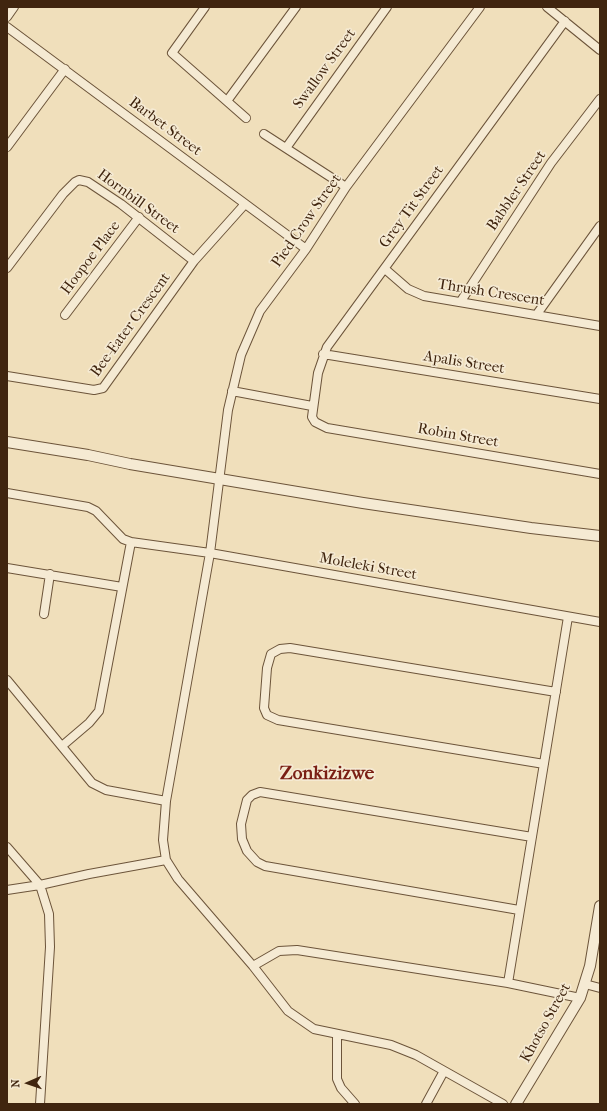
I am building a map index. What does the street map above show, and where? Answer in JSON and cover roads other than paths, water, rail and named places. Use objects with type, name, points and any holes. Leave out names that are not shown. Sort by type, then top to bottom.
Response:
[{"type":"street","points":[[7,17],[14,7]]},
{"type":"street","points":[[205,7],[172,53],[246,118]]},
{"type":"street","points":[[227,101],[296,7]]},
{"type":"street","name":"Swallow Street","points":[[286,148],[387,7]]},
{"type":"street","name":"Pied Crow Street","points":[[166,860],[163,840],[166,801],[210,554],[232,391],[241,355],[255,320],[306,249],[346,187],[480,7]]},
{"type":"street","points":[[547,7],[600,50]]},
{"type":"street","name":"Grey Tit Street","points":[[313,420],[312,406],[316,380],[324,354],[565,21]]},
{"type":"street","name":"Barbet Street","points":[[7,27],[306,249]]},
{"type":"street","points":[[7,146],[65,69]]},
{"type":"street","name":"Babbler Street","points":[[461,301],[551,163],[600,99]]},
{"type":"street","points":[[264,134],[346,187]]},
{"type":"street","name":"Hornbill Street","points":[[7,268],[63,194],[77,181],[88,182],[139,217],[194,261]]},
{"type":"street","name":"Bee-Eater Crescent","points":[[7,376],[102,390],[194,261],[245,204]]},
{"type":"street","name":"Hoopoe Place","points":[[65,315],[139,217]]},
{"type":"street","points":[[537,314],[600,226]]},
{"type":"street","name":"Thrush Crescent","points":[[385,268],[412,292],[432,298],[461,301],[600,326]]},
{"type":"street","name":"Apalis Street","points":[[324,354],[600,399]]},
{"type":"street","points":[[232,391],[312,406]]},
{"type":"street","name":"Robin Street","points":[[313,420],[327,428],[600,474]]},
{"type":"street","points":[[7,442],[221,479],[523,527],[600,536]]},
{"type":"street","name":"Moleleki Street","points":[[7,493],[88,507],[96,511],[123,539],[131,542],[210,554],[600,622]]},
{"type":"street","points":[[62,746],[90,723],[99,711],[131,542]]},
{"type":"street","points":[[7,568],[122,587]]},
{"type":"street","points":[[44,614],[50,574]]},
{"type":"street","points":[[508,983],[568,617]]},
{"type":"street","points":[[544,764],[278,720],[267,715],[264,708],[267,668],[271,654],[280,649],[290,648],[556,692]]},
{"type":"street","points":[[7,680],[92,783],[101,789],[166,801]]},
{"type":"street","points":[[519,910],[265,866],[257,862],[247,851],[242,839],[241,824],[247,800],[252,794],[265,792],[532,837]]},
{"type":"street","points":[[7,847],[40,885],[47,901],[50,927],[40,1104]]},
{"type":"street","points":[[7,890],[40,885],[89,874],[166,860],[183,885],[288,1011],[314,1029],[401,1048],[503,1104]]},
{"type":"street","name":"Khotso Street","points":[[516,1104],[580,998],[590,966],[600,906]]},
{"type":"street","points":[[252,966],[279,951],[297,950],[508,983],[580,998]]},
{"type":"street","points":[[585,984],[600,988]]},
{"type":"street","points":[[337,1034],[337,1079],[341,1088],[355,1104]]},
{"type":"street","points":[[426,1104],[444,1071]]},
{"type":"district","name":"Zonkizizwe","points":[[327,774]]}]
